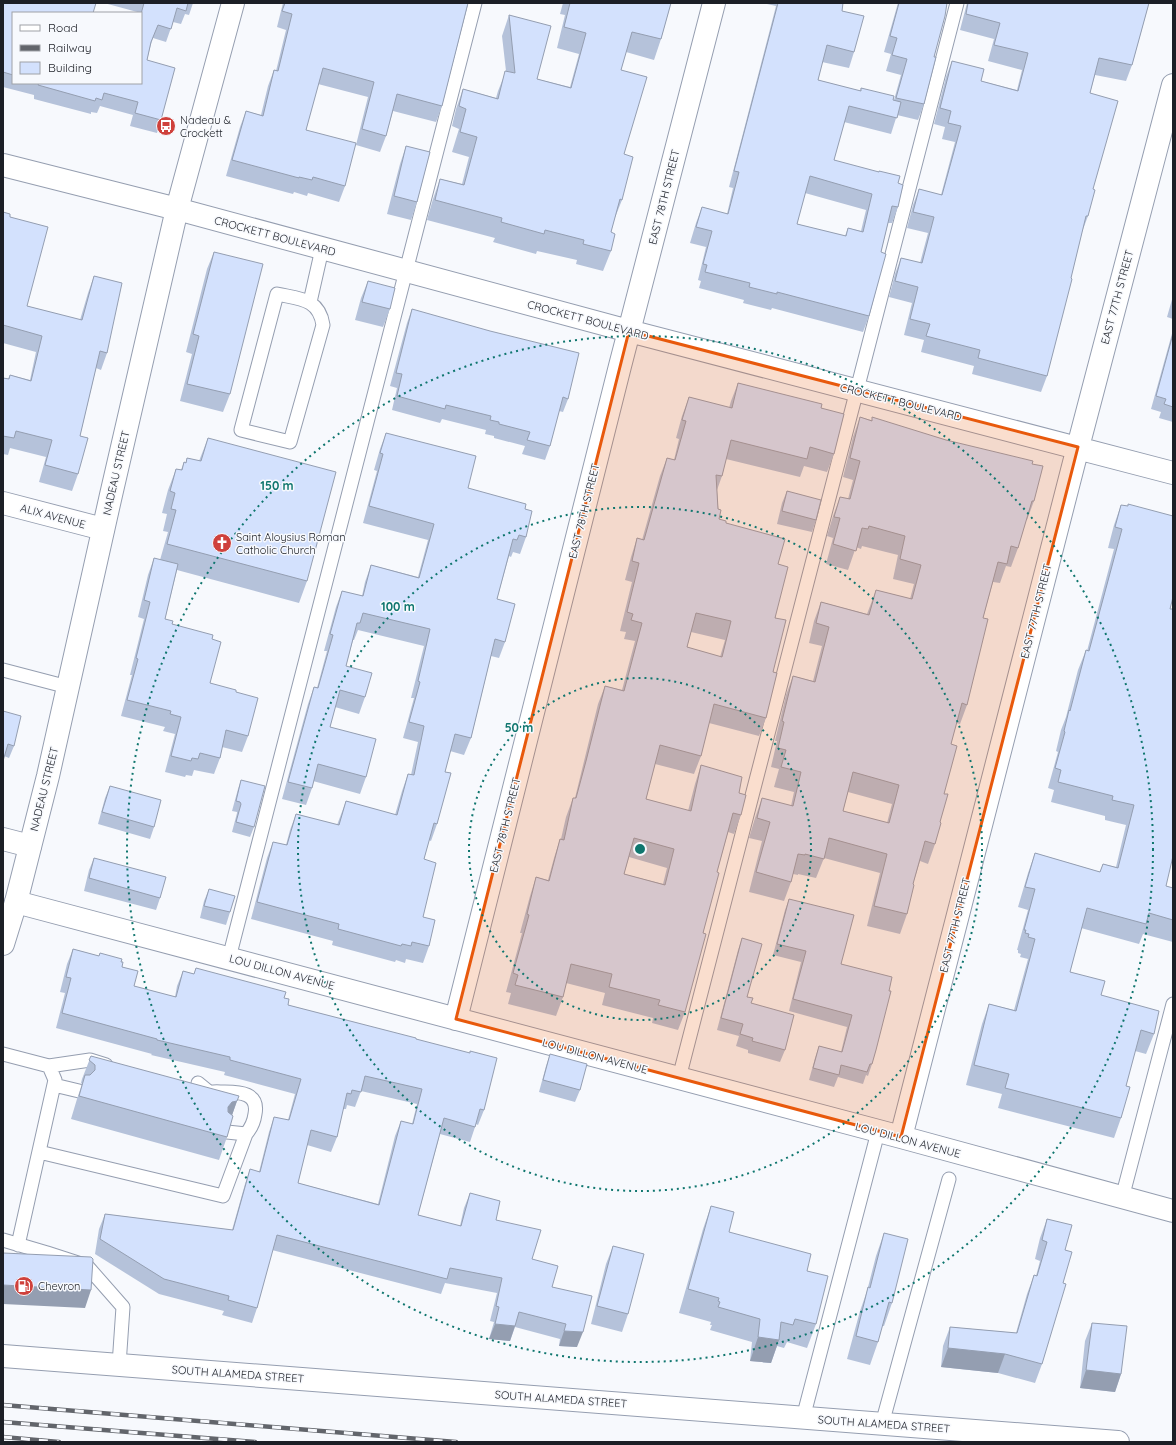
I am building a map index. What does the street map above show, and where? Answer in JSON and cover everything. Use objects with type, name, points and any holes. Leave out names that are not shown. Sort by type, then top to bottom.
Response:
[{"type":"street","name":"NADEAU STREET","points":[[3,944],[16,902],[68,687],[177,209],[233,3]]},
{"type":"street","name":"EAST 78TH STREET","points":[[456,1019],[629,331],[714,3]]},
{"type":"street","name":"EAST 77TH STREET","points":[[901,1137],[1078,447],[1173,85]]},
{"type":"street","name":"CROCKETT BOULEVARD","points":[[3,165],[177,209],[629,331],[1173,473]]},
{"type":"street","name":"ALIX AVENUE","points":[[3,503],[103,529]]},
{"type":"street","points":[[3,839],[30,846]]},
{"type":"street","name":"LOU DILLON AVENUE","points":[[16,902],[901,1137],[1173,1211]]},
{"type":"street","name":"SOUTH ALAMEDA STREET","points":[[3,1356],[1118,1442]]},
{"type":"lane","points":[[229,958],[407,272],[475,3]]},
{"type":"lane","points":[[678,1078],[957,3]]},
{"type":"lane","points":[[310,302],[322,249]]},
{"type":"lane","points":[[278,294],[310,302],[321,315],[323,325],[290,442],[242,430],[278,294]]},
{"type":"lane","points":[[3,670],[68,687]]},
{"type":"lane","points":[[1122,1198],[1173,1004]]},
{"type":"lane","points":[[3,1054],[49,1066],[90,1060],[119,1068]]},
{"type":"lane","points":[[18,1245],[55,1080],[49,1066]]},
{"type":"lane","points":[[54,1085],[79,1092]]},
{"type":"lane","points":[[39,1152],[223,1196],[246,1134],[252,1126],[256,1112],[255,1103],[250,1096],[240,1092],[209,1092],[196,1089]]},
{"type":"lane","points":[[227,1132],[246,1134]]},
{"type":"lane","points":[[803,1418],[878,1132]]},
{"type":"lane","points":[[882,1424],[950,1179]]},
{"type":"lane","points":[[3,1240],[87,1266],[123,1307],[119,1365]]},
{"type":"highlighted area","points":[[629,331],[1078,447],[901,1137],[456,1019]]},
{"type":"building","points":[[3,3],[96,3],[93,12],[12,12],[12,75],[3,72]]},
{"type":"building","points":[[144,3],[188,3],[186,11],[177,8],[171,29],[158,25],[151,42],[147,60],[175,68],[161,120],[135,113],[138,102],[104,93],[102,100],[96,98],[95,101],[38,85],[142,84],[142,12]]},
{"type":"building","points":[[285,3],[468,3],[442,106],[397,94],[386,136],[362,129],[374,82],[323,68],[306,130],[356,143],[345,186],[313,177],[312,180],[299,178],[232,160],[246,111],[263,116],[274,70],[278,71],[292,14],[282,11]]},
{"type":"building","points":[[570,3],[671,3],[661,39],[632,32],[621,70],[647,77],[624,154],[633,157],[622,200],[620,199],[611,232],[615,234],[611,251],[583,244],[584,240],[545,230],[544,234],[501,222],[502,218],[435,200],[440,179],[464,185],[477,137],[460,132],[466,109],[459,106],[463,89],[498,99],[505,71],[515,73],[509,15],[551,26],[537,79],[571,88],[586,33],[564,27]]},
{"type":"building","points":[[778,3],[843,3],[842,11],[864,16],[854,52],[827,45],[818,80],[861,91],[861,88],[894,96],[893,100],[901,102],[897,118],[849,106],[834,160],[900,176],[898,183],[903,185],[898,207],[892,206],[881,252],[886,254],[869,316],[777,292],[777,294],[749,287],[750,283],[705,272],[707,265],[703,264],[712,231],[696,227],[702,207],[728,214],[739,172],[734,171]],"holes":[[[810,176],[872,194],[863,232],[848,228],[846,236],[797,224]]]},
{"type":"building","points":[[899,3],[947,3],[934,57],[936,57],[924,104],[896,98],[907,59],[892,55],[897,38],[890,36]]},
{"type":"building","points":[[968,3],[1149,3],[1132,65],[1099,58],[1090,93],[1118,101],[1093,189],[1095,190],[1088,216],[1086,216],[1072,279],[1047,376],[978,358],[980,350],[926,336],[930,324],[910,319],[918,287],[895,281],[901,258],[922,263],[934,217],[913,212],[919,189],[942,195],[961,126],[948,123],[951,111],[940,108],[952,61],[984,69],[981,81],[1018,91],[1028,53],[994,45],[1000,23],[966,14]]},
{"type":"building","points":[[406,146],[430,152],[417,202],[394,196]]},
{"type":"building","points":[[3,212],[10,214],[10,217],[48,227],[27,306],[82,320],[94,276],[122,283],[107,353],[100,351],[80,436],[88,438],[78,474],[45,465],[52,440],[16,431],[14,438],[3,436],[3,378],[9,379],[10,375],[31,381],[42,336],[3,325]]},
{"type":"building","points":[[214,252],[263,264],[230,394],[187,384],[199,336],[193,334]]},
{"type":"building","points":[[368,281],[395,288],[390,309],[362,302]]},
{"type":"building","points":[[412,309],[490,331],[579,353],[568,399],[563,397],[550,446],[527,440],[530,432],[499,424],[499,422],[490,420],[491,416],[446,405],[445,409],[397,396],[402,374],[396,373]]},
{"type":"building","points":[[1173,334],[1173,407],[1164,404],[1166,399],[1156,396]]},
{"type":"building","points":[[738,383],[822,404],[821,408],[844,414],[834,454],[810,447],[807,459],[731,440],[722,476],[716,475],[718,509],[721,510],[719,519],[726,521],[726,523],[785,539],[778,564],[788,567],[775,618],[786,620],[773,672],[777,673],[766,718],[714,704],[701,756],[660,745],[646,799],[691,811],[701,765],[742,777],[739,793],[746,795],[741,815],[733,813],[717,872],[719,873],[703,933],[706,934],[685,1012],[658,1005],[660,1000],[609,987],[612,974],[571,964],[563,997],[515,985],[518,975],[513,973],[529,915],[527,914],[536,877],[549,881],[560,839],[564,840],[573,798],[576,798],[605,686],[624,691],[642,623],[631,620],[633,614],[627,612],[639,563],[632,561],[637,538],[644,540],[667,458],[675,460],[686,421],[682,420],[689,397],[732,408]],"holes":[[[696,613],[731,621],[722,657],[687,647]],[[634,838],[674,849],[665,885],[624,874]]]},
{"type":"building","points":[[860,417],[872,421],[872,417],[946,440],[1033,461],[1032,464],[1043,466],[1034,501],[1032,501],[1018,548],[1011,546],[1007,564],[998,562],[983,618],[988,619],[967,705],[962,703],[951,744],[957,746],[944,794],[948,794],[940,822],[941,823],[935,844],[925,841],[913,884],[907,914],[874,906],[887,854],[829,838],[824,859],[805,854],[798,854],[791,882],[756,872],[770,822],[757,818],[762,798],[793,806],[801,772],[781,767],[786,750],[778,748],[784,722],[782,721],[793,676],[815,682],[829,627],[816,623],[821,602],[869,615],[876,590],[912,599],[921,565],[900,559],[905,536],[869,526],[868,529],[862,528],[856,551],[833,544],[840,518],[834,517],[840,497],[850,499],[860,461],[850,458]],"holes":[[[853,772],[899,785],[889,823],[843,811]]]},
{"type":"building","points":[[386,433],[476,456],[468,488],[526,504],[525,509],[532,511],[526,537],[519,535],[517,540],[513,539],[497,599],[515,604],[505,642],[495,639],[471,738],[455,734],[445,772],[451,773],[437,824],[434,823],[424,859],[436,863],[423,917],[435,920],[429,946],[412,942],[411,946],[402,944],[401,946],[338,929],[339,924],[257,902],[273,842],[287,845],[296,814],[339,825],[346,801],[397,815],[408,774],[414,775],[424,726],[409,722],[420,682],[418,681],[430,629],[363,613],[360,623],[357,623],[346,666],[372,673],[365,697],[340,690],[330,727],[376,739],[366,777],[318,764],[312,788],[288,782],[314,687],[318,688],[333,635],[330,634],[342,591],[363,596],[371,565],[419,578],[434,524],[369,506],[383,454],[380,453]]},
{"type":"building","points":[[208,438],[336,472],[307,581],[167,544],[176,510],[171,509],[175,493],[170,491],[176,469],[182,470],[184,462],[186,463],[187,458],[201,461]]},
{"type":"building","points":[[787,491],[821,500],[816,520],[782,511]]},
{"type":"building","points":[[1128,504],[1173,516],[1173,597],[1170,609],[1173,609],[1173,856],[1166,886],[1173,888],[1173,920],[1149,913],[1146,924],[1087,908],[1070,972],[1105,981],[1101,995],[1159,1011],[1154,1034],[1141,1030],[1126,1086],[1130,1087],[1121,1118],[1005,1088],[1009,1074],[974,1065],[989,1004],[1016,1011],[1035,939],[1028,937],[1029,934],[1025,933],[1026,930],[1024,930],[1035,889],[1025,887],[1035,853],[1100,872],[1103,864],[1118,868],[1134,805],[1112,800],[1113,796],[1058,782],[1061,770],[1055,768],[1065,732],[1069,710],[1070,711],[1086,650],[1089,651],[1122,529],[1115,527],[1121,505],[1128,506]]},
{"type":"building","points":[[154,558],[178,564],[165,619],[173,621],[172,624],[213,635],[212,639],[221,642],[210,683],[258,698],[248,736],[226,730],[220,758],[200,753],[198,759],[192,758],[191,761],[171,756],[181,717],[170,714],[171,711],[127,700],[138,659],[136,658],[150,602],[144,600]]},
{"type":"building","points":[[3,711],[21,716],[14,746],[8,744],[3,761]]},
{"type":"building","points":[[241,780],[265,786],[254,827],[236,822],[241,804],[240,802],[236,801]]},
{"type":"building","points":[[110,786],[161,800],[154,827],[102,812]]},
{"type":"building","points":[[94,858],[166,877],[160,898],[89,878]]},
{"type":"building","points":[[209,889],[235,896],[230,912],[204,906]]},
{"type":"building","points":[[789,899],[854,915],[841,964],[892,977],[889,991],[891,991],[876,1050],[872,1064],[870,1064],[867,1072],[841,1065],[839,1075],[813,1068],[819,1046],[842,1052],[852,1015],[793,999],[806,951],[777,944]]},
{"type":"building","points":[[742,938],[762,944],[747,997],[753,998],[751,1003],[794,1015],[785,1050],[752,1041],[753,1038],[740,1034],[743,1024],[721,1018]]},
{"type":"building","points":[[73,949],[99,956],[100,953],[122,959],[122,967],[138,971],[134,986],[176,997],[183,971],[194,974],[196,968],[286,992],[284,998],[289,999],[288,1005],[470,1053],[470,1051],[497,1058],[484,1110],[480,1109],[475,1127],[444,1118],[418,1215],[461,1226],[470,1193],[500,1201],[496,1220],[541,1230],[532,1259],[558,1266],[552,1287],[592,1296],[583,1332],[564,1331],[566,1324],[519,1312],[515,1326],[495,1324],[499,1307],[496,1306],[502,1278],[450,1268],[447,1279],[277,1235],[257,1308],[228,1300],[229,1296],[164,1279],[100,1239],[105,1214],[233,1230],[250,1169],[260,1172],[274,1117],[289,1120],[301,1079],[230,1060],[230,1057],[157,1040],[62,1013],[71,978],[66,977]],"holes":[[[365,1076],[422,1089],[413,1124],[401,1121],[379,1205],[298,1183],[311,1130],[337,1137],[347,1093],[351,1094],[352,1090],[361,1092]]]},
{"type":"building","points":[[550,1054],[587,1064],[580,1090],[543,1080]]},
{"type":"building","points":[[91,1056],[239,1096],[237,1101],[232,1102],[228,1107],[228,1112],[233,1116],[227,1137],[79,1096],[85,1075],[90,1075],[95,1070],[95,1065],[89,1060]]},
{"type":"building","points":[[711,1206],[734,1212],[729,1232],[811,1254],[807,1271],[828,1276],[816,1324],[795,1319],[793,1325],[781,1322],[779,1340],[758,1337],[760,1319],[718,1307],[720,1302],[718,1301],[719,1298],[688,1289]]},
{"type":"building","points":[[1047,1219],[1072,1225],[1065,1250],[1072,1252],[1063,1283],[1066,1284],[1042,1364],[1005,1354],[948,1348],[950,1327],[1017,1333],[1034,1275],[1037,1276],[1047,1242],[1042,1240]]},
{"type":"building","points":[[884,1233],[908,1239],[892,1303],[889,1302],[878,1342],[856,1336],[868,1287],[870,1288]]},
{"type":"building","points":[[613,1246],[644,1254],[628,1314],[597,1306]]},
{"type":"building","points":[[3,1253],[91,1257],[93,1259],[91,1290],[3,1285]]},
{"type":"building","points":[[1092,1323],[1127,1326],[1121,1374],[1086,1370]]},
{"type":"railway","points":[[3,1405],[456,1442]]},
{"type":"railway","points":[[3,1422],[255,1442]]},
{"type":"railway","points":[[3,1437],[59,1442]]},
{"type":"place","name":"Nadeau & Crockett","points":[[166,126]]},
{"type":"place","name":"Saint Aloysius Roman Catholic Church","points":[[222,543]]},
{"type":"place","name":"Chevron","points":[[24,1286]]}]
